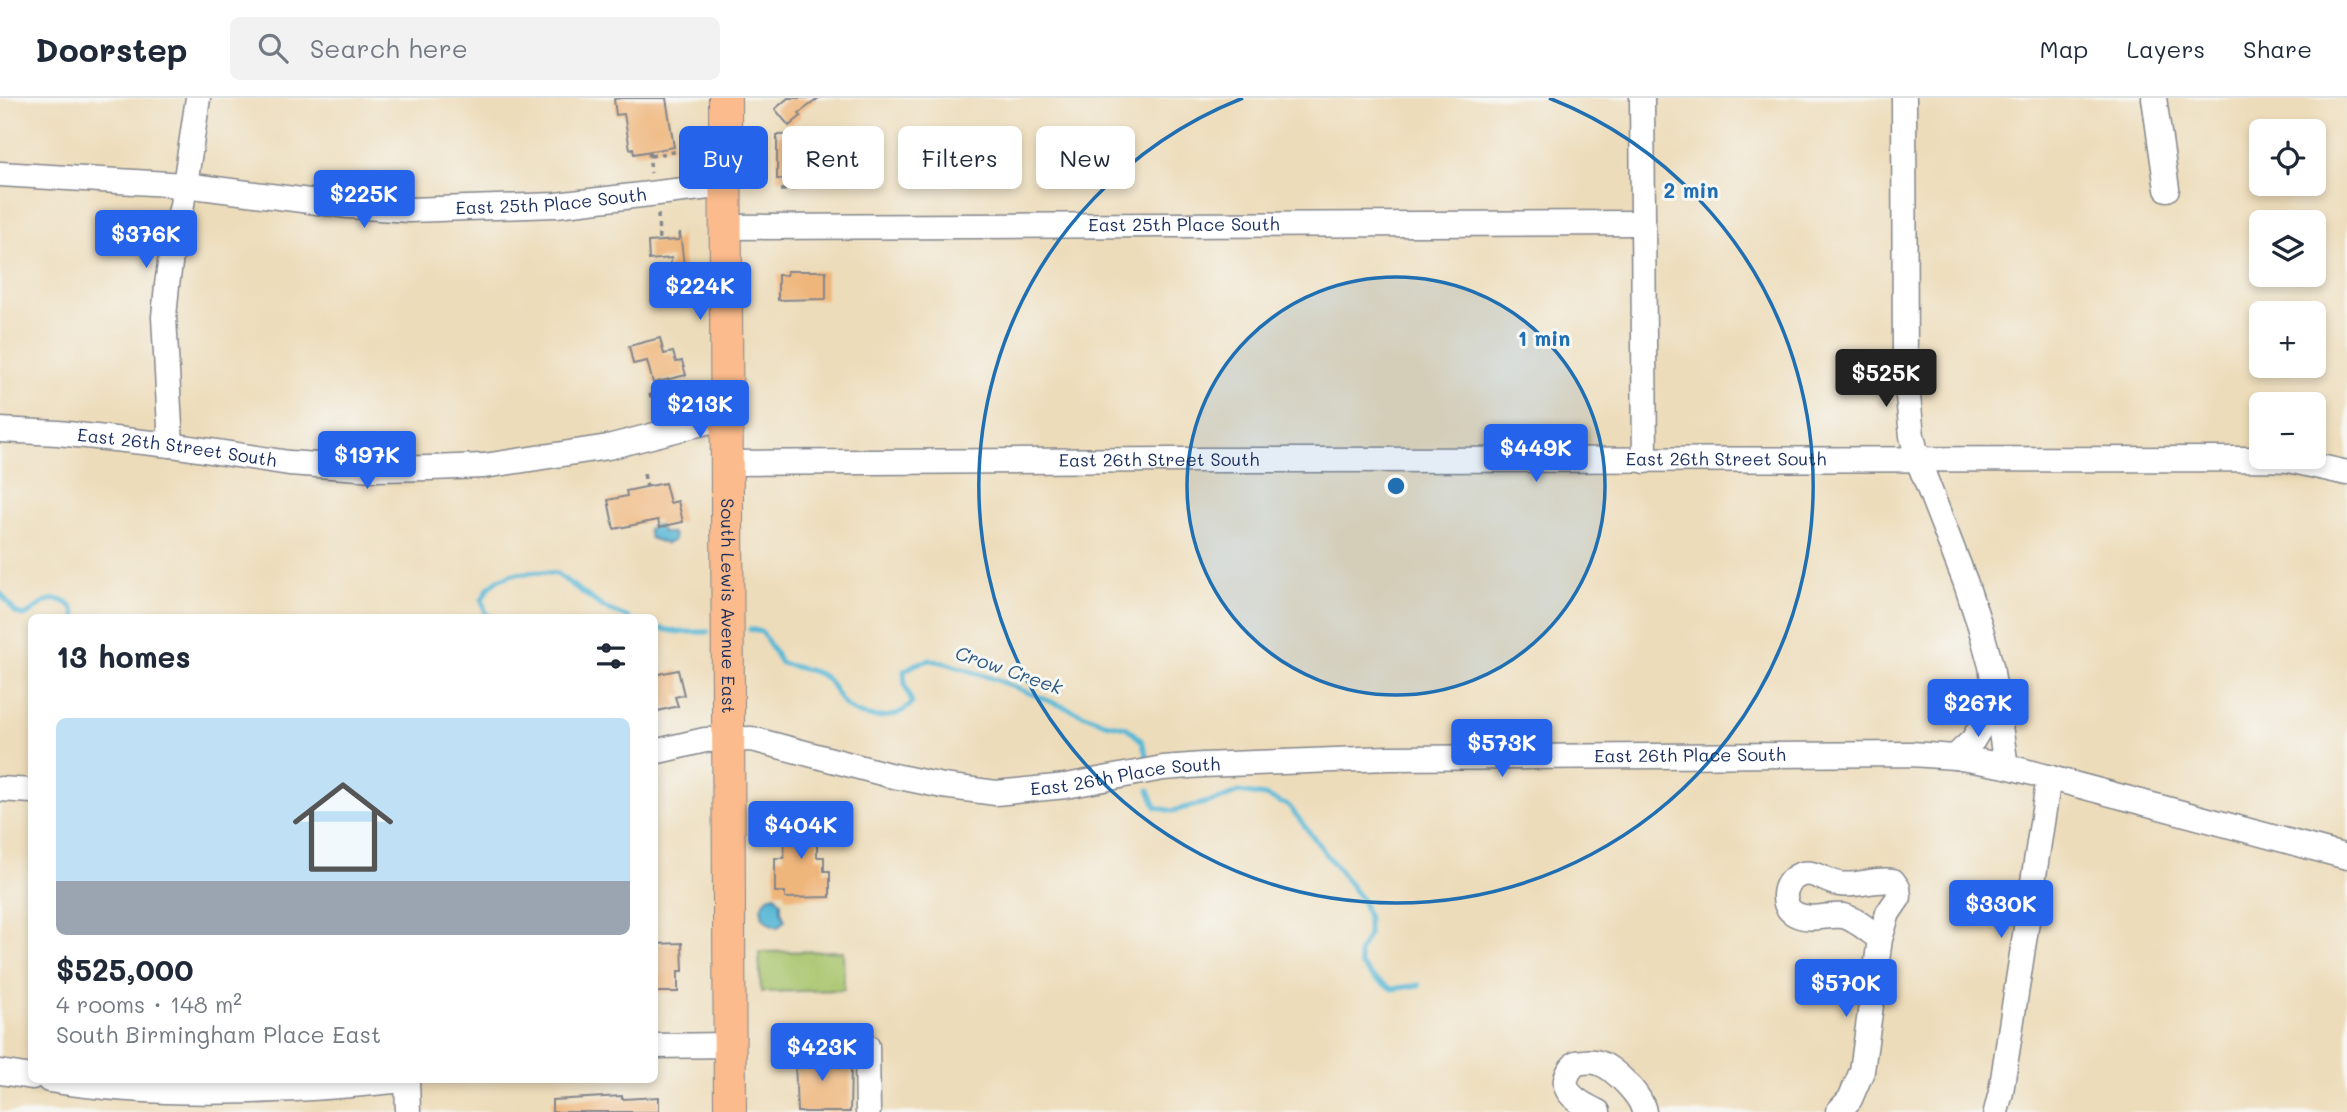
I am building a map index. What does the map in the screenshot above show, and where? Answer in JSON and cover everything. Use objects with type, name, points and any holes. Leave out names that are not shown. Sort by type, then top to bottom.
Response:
[{"type":"main road","name":"South Lewis Avenue East","points":[[725,98],[725,126]]},
{"type":"main road","name":"South Lewis Avenue East","points":[[726,189],[730,1112]]},
{"type":"street","points":[[171,445],[164,317],[173,242],[198,98]]},
{"type":"street","points":[[1642,98],[1645,461]]},
{"type":"street","points":[[1904,98],[1906,389],[1918,460],[1965,581],[1991,666],[2006,766]]},
{"type":"street","points":[[2154,98],[2167,189]]},
{"type":"street","name":"East 25th Place South","points":[[0,174],[185,185],[349,206],[409,209],[556,205],[695,189]]},
{"type":"street","name":"East 25th Place South","points":[[726,227],[1642,223]]},
{"type":"street","name":"East 26th Street South","points":[[0,430],[58,433],[171,445],[289,463],[374,469],[484,466],[630,443],[726,417]]},
{"type":"street","name":"East 26th Street South","points":[[727,463],[1172,460],[2289,460],[2347,473]]},
{"type":"street","points":[[1955,757],[1973,740],[1995,703]]},
{"type":"street","name":"East 26th Place South","points":[[658,751],[705,740],[752,739],[902,778],[996,793],[1066,786],[1171,767],[1351,759],[1864,753],[1955,757],[2006,766],[2347,857]]},
{"type":"street","points":[[1996,1112],[2049,777]]},
{"type":"street","points":[[0,789],[28,791]]},
{"type":"street","points":[[1838,1112],[1850,1099],[1862,1071],[1880,939]]},
{"type":"street","points":[[658,1046],[729,1045]]},
{"type":"street","points":[[867,1046],[868,1112]]},
{"type":"street","points":[[1598,1112],[1570,1097],[1567,1078],[1576,1063],[1592,1061],[1611,1070],[1640,1098],[1644,1112]]},
{"type":"street","points":[[0,1072],[28,1076]]},
{"type":"street","points":[[76,1083],[205,1093],[274,1092],[372,1083]]},
{"type":"street","points":[[405,1083],[408,1112]]},
{"type":"path","points":[[650,156],[679,151]]},
{"type":"path","points":[[781,190],[798,189]]},
{"type":"path","points":[[657,194],[659,241]]},
{"type":"path","points":[[649,396],[665,391],[666,380]]},
{"type":"path","points":[[644,474],[647,486]]},
{"type":"green space","points":[[843,951],[844,990],[761,992],[759,952]]},
{"type":"water","points":[[659,526],[663,533],[673,533],[674,540],[666,544],[650,538],[648,529]]},
{"type":"water","points":[[775,895],[781,902],[785,920],[778,927],[763,918],[761,907],[768,897]]},
{"type":"building","points":[[666,98],[674,147],[634,154],[633,148],[630,149],[624,114],[616,115],[614,99]]},
{"type":"building","points":[[788,98],[819,98],[799,113],[801,116],[789,126],[775,109]]},
{"type":"building","points":[[777,135],[782,135],[782,179],[777,179]]},
{"type":"building","points":[[680,232],[685,274],[688,275],[682,295],[663,289],[672,258],[649,260],[648,242],[678,240]]},
{"type":"building","points":[[787,271],[826,271],[826,299],[778,300],[778,275],[787,275]]},
{"type":"building","points":[[660,338],[664,354],[673,352],[676,362],[682,361],[686,375],[653,383],[647,361],[633,364],[629,346]]},
{"type":"building","points":[[665,483],[670,503],[678,501],[683,522],[660,527],[658,520],[614,529],[608,500],[627,496],[626,491]]},
{"type":"building","points":[[678,670],[684,695],[675,697],[678,706],[658,711],[658,674]]},
{"type":"building","points":[[783,811],[807,811],[807,831],[817,831],[817,857],[824,857],[824,871],[830,871],[830,897],[785,898],[785,892],[775,892],[775,858],[784,858]]},
{"type":"building","points":[[682,943],[683,971],[678,971],[678,992],[658,992],[658,944]]},
{"type":"building","points":[[806,1050],[837,1050],[838,1067],[851,1067],[850,1112],[797,1112],[795,1060],[806,1060]]},
{"type":"building","points":[[622,1096],[622,1099],[659,1097],[659,1112],[552,1112],[552,1100]]},
{"type":"waterway","name":"Crow Creek","points":[[486,614],[482,600],[488,588],[498,580],[513,574],[541,572],[557,574],[604,608],[619,614]]},
{"type":"waterway","name":"Crow Creek","points":[[0,593],[16,613],[24,616],[53,600],[64,601],[75,614]]},
{"type":"waterway","name":"Crow Creek","points":[[658,628],[678,632],[708,632]]},
{"type":"waterway","name":"Crow Creek","points":[[750,629],[762,632],[781,663],[823,676],[843,703],[859,713],[878,717],[897,714],[905,709],[912,703],[905,685],[904,671],[930,660],[994,679],[1105,723],[1126,727],[1142,741],[1149,764]]},
{"type":"waterway","name":"Crow Creek","points":[[1149,790],[1156,807],[1172,811],[1239,792],[1265,796],[1289,806],[1362,900],[1368,918],[1368,936],[1359,952],[1361,965],[1375,979],[1392,989],[1419,985]]}]
